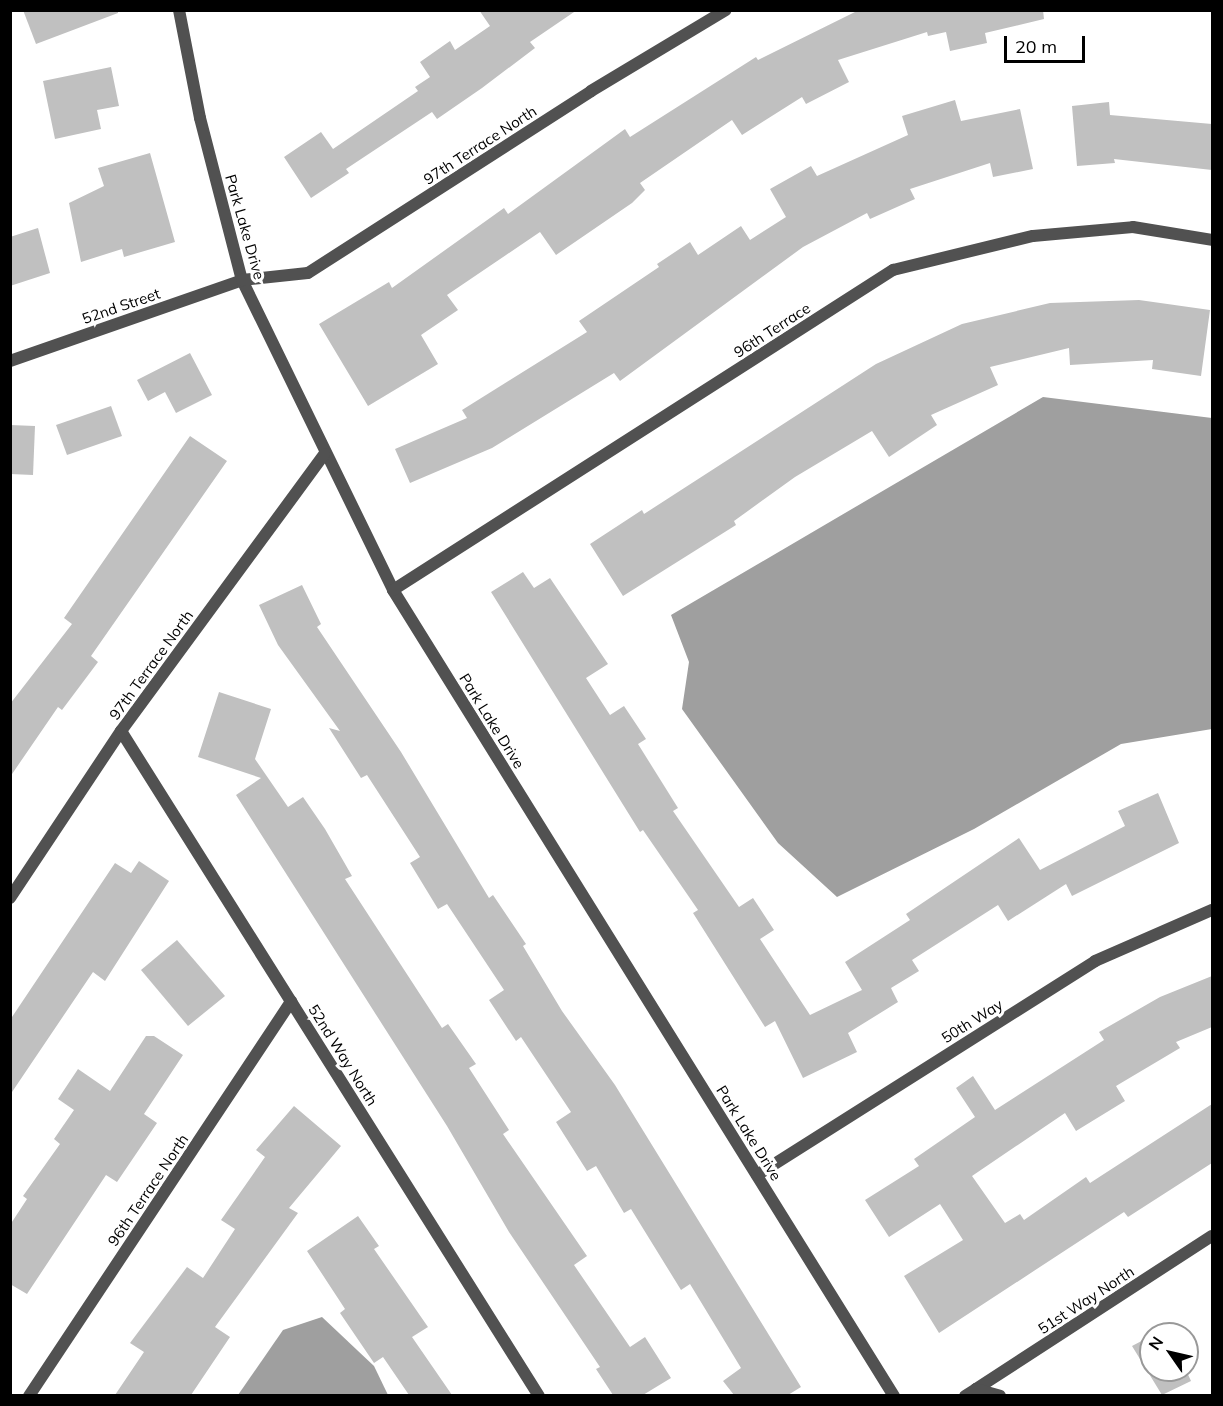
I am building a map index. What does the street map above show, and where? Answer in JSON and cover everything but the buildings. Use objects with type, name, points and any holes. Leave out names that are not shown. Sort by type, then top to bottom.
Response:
[{"type":"street","name":"Park Lake Drive","points":[[179,10],[200,118],[242,280],[324,455],[393,590],[894,1395]]},
{"type":"street","name":"97th Terrace North","points":[[242,280],[308,273],[591,91],[726,10]]},
{"type":"street","name":"96th Terrace","points":[[393,590],[893,270],[1044,235],[1133,227],[1212,240]]},
{"type":"street","name":"52nd Street","points":[[10,361],[242,280]]},
{"type":"street","name":"97th Terrace North","points":[[10,898],[121,731],[324,455]]},
{"type":"street","name":"52nd Way North","points":[[121,731],[539,1395]]},
{"type":"street","name":"50th Way","points":[[757,1175],[1095,961],[1212,910]]},
{"type":"street","name":"96th Terrace North","points":[[29,1395],[291,1001]]},
{"type":"street","name":"51st Way North","points":[[971,1392],[1212,1236]]},
{"type":"street","points":[[971,1392],[1000,1395]]},
{"type":"shaded area","points":[[1043,397],[1212,418],[1212,729],[1121,744],[974,829],[837,897],[778,843],[682,709],[689,662],[671,615]]},
{"type":"shaded area","points":[[322,1317],[374,1366],[388,1395],[238,1395],[283,1330]]}]
